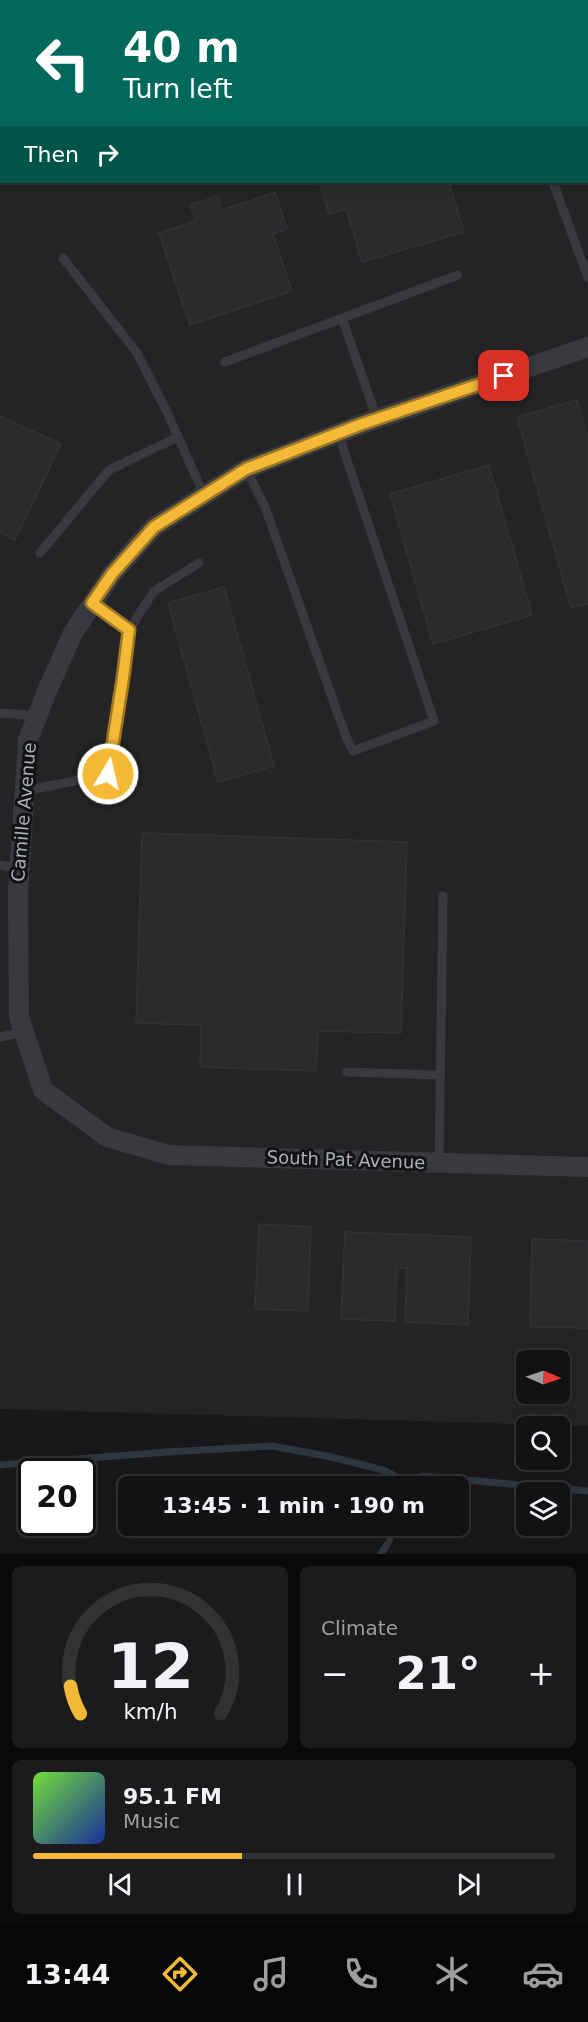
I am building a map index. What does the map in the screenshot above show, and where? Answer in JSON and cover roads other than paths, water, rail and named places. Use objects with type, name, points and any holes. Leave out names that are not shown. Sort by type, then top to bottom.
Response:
[{"type":"street","name":"Camille Avenue","points":[[107,1137],[42,1090],[19,1017],[18,893],[10,867],[25,791],[28,740],[73,633],[112,574],[154,527],[246,469],[377,419],[588,347]]},
{"type":"street","name":"South Pat Avenue","points":[[107,1137],[169,1155],[588,1167]]},
{"type":"lane","points":[[553,183],[588,278]]},
{"type":"lane","points":[[63,258],[137,352],[204,495]]},
{"type":"lane","points":[[225,362],[458,275]]},
{"type":"lane","points":[[342,318],[377,419]]},
{"type":"lane","points":[[246,469],[265,507],[346,737],[353,751],[434,721],[338,433]]},
{"type":"lane","points":[[40,553],[109,470],[178,437]]},
{"type":"lane","points":[[25,791],[108,774],[129,630],[154,591],[199,563]]},
{"type":"lane","points":[[92,603],[129,630]]},
{"type":"lane","points":[[0,713],[38,716]]},
{"type":"lane","points":[[439,1163],[443,896]]},
{"type":"lane","points":[[0,1036],[24,1032]]},
{"type":"lane","points":[[347,1072],[440,1075]]},
{"type":"waterway","points":[[0,1465],[272,1446],[327,1456],[383,1470],[395,1476]]},
{"type":"waterway","points":[[469,1480],[588,1491]]},
{"type":"waterway","points":[[381,1554],[391,1536]]}]
